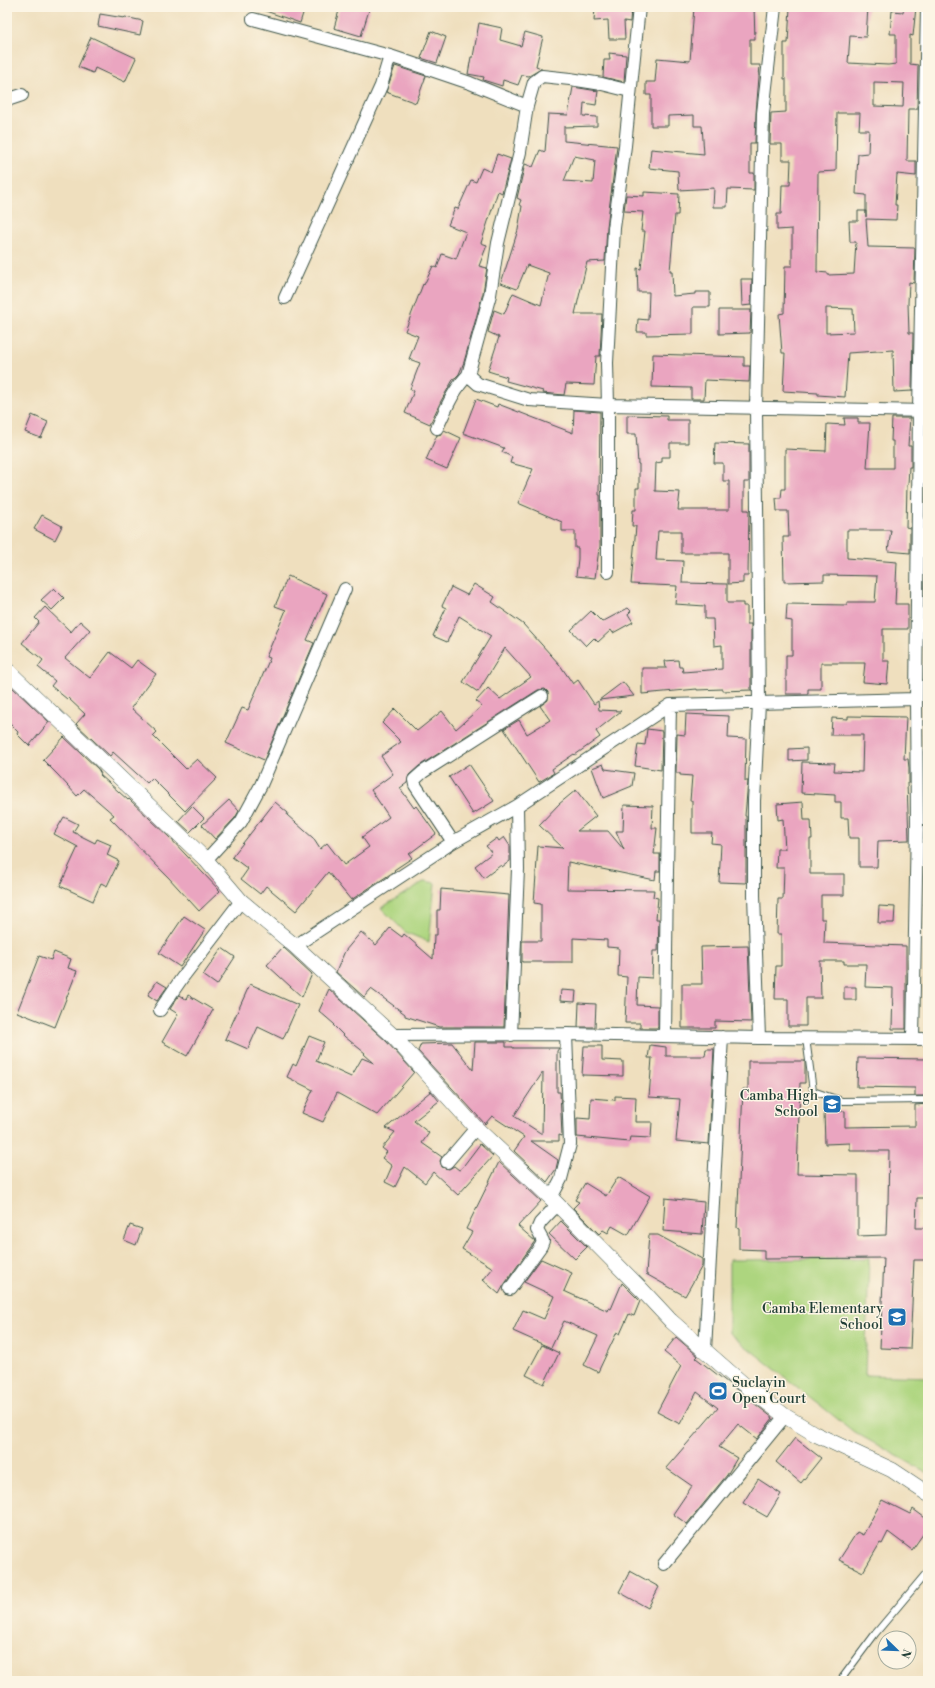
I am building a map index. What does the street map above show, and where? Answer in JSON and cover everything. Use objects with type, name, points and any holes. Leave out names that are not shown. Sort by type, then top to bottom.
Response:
[{"type":"street","points":[[608,572],[607,363],[614,228],[625,146],[639,7]]},
{"type":"street","points":[[759,1038],[754,896],[754,816],[759,702],[756,408],[764,113],[774,7]]},
{"type":"street","points":[[913,1039],[917,823],[916,699],[923,411],[927,7]]},
{"type":"street","points":[[253,19],[390,56],[527,106]]},
{"type":"street","points":[[285,298],[381,86],[390,56]]},
{"type":"street","points":[[436,428],[453,394],[460,383],[468,375],[490,295],[497,258],[498,243],[520,152],[527,106],[534,82],[542,76],[591,82],[630,91]]},
{"type":"street","points":[[7,100],[22,94]]},
{"type":"street","points":[[468,375],[478,384],[529,400],[608,405],[923,411]]},
{"type":"street","points":[[206,860],[241,822],[261,785],[345,589]]},
{"type":"street","points":[[7,670],[206,860],[241,901],[295,946],[392,1035],[476,1128],[554,1202],[644,1291],[671,1321],[742,1383],[785,1416],[821,1437],[892,1470],[928,1494]]},
{"type":"street","points":[[453,842],[415,785],[414,780],[423,772],[542,696]]},
{"type":"street","points":[[295,946],[453,842],[517,806],[670,705],[916,699]]},
{"type":"street","points":[[665,1035],[670,705]]},
{"type":"street","points":[[510,1035],[518,870],[517,806]]},
{"type":"street","points":[[160,1010],[182,978],[241,901]]},
{"type":"street","points":[[392,1035],[566,1034],[759,1038],[928,1039]]},
{"type":"street","points":[[510,1289],[541,1246],[542,1241],[537,1230],[554,1202],[570,1144],[566,1034]]},
{"type":"street","points":[[705,1350],[722,1037]]},
{"type":"street","points":[[447,1162],[476,1128]]},
{"type":"street","points":[[664,1564],[785,1416]]},
{"type":"lane","points":[[806,1038],[813,1091],[842,1101],[928,1100]]},
{"type":"lane","points":[[840,1681],[876,1634],[928,1571]]},
{"type":"green space","points":[[425,881],[435,883],[429,942],[405,932],[381,908]]},
{"type":"green space","points":[[869,1259],[865,1375],[928,1377],[928,1473],[854,1432],[729,1333],[729,1260]]},
{"type":"building","points":[[260,7],[305,7],[300,23],[260,9]]},
{"type":"building","points":[[340,7],[370,7],[361,36],[334,28]]},
{"type":"building","points":[[595,7],[631,7],[630,22],[624,21],[625,39],[609,39],[608,20],[594,21]]},
{"type":"building","points":[[694,7],[754,7],[755,39],[750,39],[750,65],[760,65],[755,143],[750,143],[750,173],[754,173],[754,190],[728,189],[727,207],[713,207],[714,188],[679,190],[678,171],[649,168],[651,149],[704,154],[702,126],[694,126],[694,115],[668,116],[668,126],[651,126],[651,95],[646,95],[646,82],[655,82],[657,58],[690,61]]},
{"type":"building","points":[[790,7],[868,7],[866,37],[850,36],[848,63],[896,64],[896,34],[890,34],[892,11],[903,12],[904,7],[916,7],[913,36],[910,35],[910,64],[918,65],[917,109],[908,109],[907,161],[916,161],[916,176],[897,174],[895,205],[897,205],[896,220],[866,219],[868,247],[915,248],[914,283],[909,282],[908,303],[909,333],[913,333],[912,391],[894,392],[893,350],[848,353],[845,397],[818,395],[818,393],[783,391],[785,353],[782,353],[779,314],[784,313],[785,266],[792,266],[792,229],[777,230],[777,214],[781,214],[782,185],[790,185],[791,160],[782,160],[782,144],[770,144],[771,113],[786,112],[784,43],[788,43]],"holes":[[[874,82],[904,83],[903,107],[874,106]],[[837,113],[860,113],[859,130],[869,130],[868,153],[858,154],[856,194],[866,195],[866,211],[858,211],[858,221],[849,221],[850,242],[856,242],[854,274],[828,275],[828,273],[817,272],[818,172],[836,171]],[[826,308],[853,309],[854,332],[826,333]]]},
{"type":"building","points":[[100,14],[143,21],[140,35],[98,26]]},
{"type":"building","points":[[479,23],[502,28],[500,40],[521,46],[525,32],[543,37],[536,66],[541,69],[529,76],[522,75],[518,85],[503,80],[502,86],[483,80],[484,77],[468,74],[471,57],[473,57]]},
{"type":"building","points":[[431,31],[446,37],[437,63],[421,58]]},
{"type":"building","points":[[91,37],[136,58],[125,82],[95,68],[93,73],[78,67]]},
{"type":"building","points":[[609,53],[626,55],[624,82],[603,77],[604,60],[610,60]]},
{"type":"building","points":[[395,66],[426,76],[416,103],[386,92]]},
{"type":"building","points":[[573,87],[598,91],[596,105],[584,103],[583,116],[597,117],[597,126],[564,127],[564,141],[617,146],[607,227],[605,261],[587,262],[575,314],[602,314],[600,356],[596,356],[594,385],[566,384],[564,395],[542,393],[543,391],[506,381],[507,377],[488,371],[499,337],[488,332],[494,310],[504,314],[513,293],[541,305],[549,273],[527,265],[517,289],[501,283],[518,230],[522,206],[519,205],[521,200],[517,198],[525,164],[533,167],[540,150],[545,152],[548,114],[568,115]],"holes":[[[574,156],[595,160],[593,183],[564,181]]]},
{"type":"building","points":[[497,154],[511,159],[502,193],[498,191],[481,243],[487,245],[479,266],[487,268],[483,293],[464,362],[459,374],[454,378],[441,401],[430,424],[405,413],[414,391],[410,389],[420,363],[409,359],[418,336],[405,331],[423,284],[424,285],[433,266],[437,268],[442,254],[456,259],[466,232],[448,225],[455,208],[458,209],[471,180],[476,182],[482,168],[491,172]]},
{"type":"building","points":[[644,192],[679,194],[678,215],[675,215],[670,271],[672,271],[673,296],[695,294],[695,292],[710,292],[710,307],[693,307],[693,334],[646,335],[646,332],[637,332],[638,319],[648,320],[649,292],[638,292],[637,268],[641,269],[645,231],[641,231],[643,212],[624,211],[626,195],[644,196]]},
{"type":"building","points":[[741,279],[752,279],[751,305],[742,306]]},
{"type":"building","points":[[719,310],[751,310],[750,333],[719,334]]},
{"type":"building","points":[[653,354],[744,357],[744,366],[750,366],[749,382],[705,380],[704,399],[691,399],[691,388],[652,387]]},
{"type":"building","points":[[476,399],[497,407],[498,404],[573,433],[574,410],[600,412],[600,549],[595,578],[576,576],[578,548],[575,548],[575,531],[562,531],[562,522],[518,503],[533,469],[510,463],[512,457],[502,452],[504,448],[463,433]]},
{"type":"building","points":[[32,415],[48,422],[41,438],[25,432]]},
{"type":"building","points":[[627,415],[667,416],[667,420],[688,420],[688,443],[670,443],[670,457],[662,457],[662,462],[656,463],[655,491],[680,492],[678,510],[729,510],[729,481],[723,481],[723,463],[714,463],[715,443],[749,444],[749,482],[744,482],[744,510],[749,510],[748,576],[743,576],[743,583],[728,584],[728,553],[681,553],[681,531],[658,531],[656,560],[683,561],[682,583],[727,584],[727,603],[743,603],[743,606],[747,606],[747,624],[751,624],[751,690],[722,691],[722,689],[697,689],[642,694],[642,668],[666,668],[665,661],[678,660],[679,667],[682,667],[683,672],[722,669],[722,645],[714,646],[713,619],[705,619],[705,606],[675,604],[677,586],[631,584],[636,526],[632,526],[633,510],[636,510],[636,488],[639,488],[639,464],[636,434],[627,434]]},
{"type":"building","points":[[844,418],[858,418],[858,423],[870,423],[867,468],[893,468],[893,441],[891,441],[892,418],[910,418],[908,446],[911,446],[911,467],[909,467],[907,485],[906,527],[910,528],[910,553],[888,551],[891,530],[847,530],[847,558],[897,562],[895,604],[908,604],[908,629],[883,629],[883,661],[889,661],[887,684],[863,682],[865,663],[821,663],[821,689],[808,689],[808,694],[786,694],[786,655],[792,655],[792,621],[786,620],[787,604],[847,605],[847,602],[875,602],[877,576],[824,575],[824,581],[784,582],[783,537],[789,537],[788,511],[777,511],[776,498],[781,498],[782,489],[785,489],[785,449],[826,451],[827,424],[845,425]]},
{"type":"building","points":[[444,430],[461,438],[447,469],[426,460],[437,435],[442,434]]},
{"type":"building","points":[[42,515],[62,526],[55,540],[34,529]]},
{"type":"building","points":[[288,576],[327,594],[307,640],[314,643],[264,760],[226,743],[242,708],[248,710],[270,658],[266,657],[286,610],[275,606]]},
{"type":"building","points":[[474,584],[495,597],[492,602],[523,624],[560,665],[573,684],[578,680],[594,704],[598,701],[599,710],[621,711],[596,731],[600,737],[552,769],[554,773],[539,782],[504,729],[519,720],[527,734],[550,720],[540,706],[548,700],[548,692],[545,689],[538,690],[419,766],[409,775],[407,783],[400,788],[414,808],[416,806],[436,834],[409,854],[412,858],[394,870],[395,871],[351,900],[328,872],[296,911],[266,886],[260,894],[241,879],[248,869],[232,857],[275,802],[313,838],[320,849],[327,843],[344,865],[369,847],[362,837],[389,817],[371,790],[393,774],[381,756],[401,742],[382,723],[395,709],[417,731],[442,711],[456,729],[482,706],[476,701],[488,688],[500,699],[531,677],[505,648],[478,692],[463,682],[491,636],[459,616],[447,642],[433,636],[446,608],[442,606],[451,587],[467,595]]},
{"type":"building","points":[[54,588],[64,598],[52,610],[41,600]]},
{"type":"building","points":[[45,607],[71,632],[80,621],[90,630],[65,658],[90,678],[110,652],[131,668],[137,660],[156,674],[131,708],[157,732],[153,736],[186,769],[197,759],[217,778],[185,811],[152,778],[147,783],[113,752],[110,756],[76,724],[85,714],[68,698],[67,699],[51,686],[55,681],[38,667],[43,660],[22,643],[39,622],[35,618]]},
{"type":"building","points":[[628,608],[631,611],[628,614],[633,622],[613,633],[611,630],[598,642],[594,638],[586,646],[571,630],[591,611],[602,622]]},
{"type":"building","points":[[623,682],[634,696],[599,700]]},
{"type":"building","points":[[12,687],[49,722],[29,746],[7,721],[7,692]]},
{"type":"building","points":[[686,714],[729,716],[728,738],[746,739],[745,781],[748,781],[745,816],[746,883],[719,882],[721,844],[711,843],[712,833],[692,833],[692,801],[690,801],[692,776],[680,775],[680,773],[676,773],[677,734],[685,735]]},
{"type":"building","points":[[848,716],[906,717],[904,759],[908,759],[909,768],[909,783],[907,783],[909,840],[878,841],[877,867],[859,867],[859,838],[849,838],[848,818],[841,818],[841,802],[835,802],[835,795],[801,793],[802,762],[835,763],[834,771],[862,772],[863,735],[831,735],[832,718],[848,719]]},
{"type":"building","points":[[647,729],[662,731],[661,770],[635,766],[638,744],[645,745]]},
{"type":"building","points":[[64,737],[98,769],[101,774],[100,775],[128,800],[129,799],[169,837],[220,891],[199,911],[110,818],[114,815],[84,789],[77,796],[43,760]]},
{"type":"building","points":[[807,748],[807,760],[789,761],[789,749]]},
{"type":"building","points":[[469,764],[494,801],[473,814],[449,777]]},
{"type":"building","points":[[603,764],[605,769],[634,773],[632,786],[603,798],[592,768]]},
{"type":"building","points":[[576,790],[596,816],[577,831],[608,831],[624,850],[616,831],[623,831],[624,805],[653,806],[652,828],[657,828],[654,854],[660,854],[660,871],[656,871],[655,880],[568,862],[567,889],[654,890],[653,897],[658,898],[656,919],[659,919],[658,951],[653,951],[652,978],[638,977],[637,1005],[658,1006],[658,1028],[640,1028],[640,1023],[625,1023],[627,977],[618,976],[619,948],[607,947],[607,940],[573,938],[573,962],[522,962],[522,941],[541,941],[541,904],[534,903],[538,846],[563,848],[539,825],[559,804]]},
{"type":"building","points":[[229,800],[239,811],[235,818],[215,839],[202,825]]},
{"type":"building","points":[[803,802],[804,820],[811,820],[812,839],[810,839],[810,874],[844,874],[844,895],[821,895],[821,919],[825,919],[824,943],[906,946],[906,1029],[892,1029],[893,988],[865,987],[866,964],[844,964],[844,961],[820,961],[821,998],[806,998],[806,1026],[788,1026],[788,999],[775,999],[776,966],[781,966],[781,934],[777,934],[778,899],[783,899],[784,868],[776,868],[777,849],[785,849],[783,819],[778,820],[777,804]]},
{"type":"building","points":[[192,806],[204,818],[190,832],[178,821]]},
{"type":"building","points":[[64,817],[78,824],[73,832],[95,843],[97,839],[111,845],[107,855],[119,861],[107,886],[101,883],[93,901],[60,886],[78,847],[54,834]]},
{"type":"building","points":[[504,837],[510,846],[510,861],[502,867],[501,865],[484,878],[475,866],[492,853],[486,846],[497,838],[499,841]]},
{"type":"building","points":[[441,889],[509,895],[504,1027],[439,1027],[405,1016],[405,1014],[371,989],[364,997],[336,972],[345,951],[361,932],[376,945],[390,928],[402,937],[404,934],[433,959],[434,935],[437,935],[437,910],[440,910]]},
{"type":"building","points":[[879,906],[895,907],[894,923],[878,923]]},
{"type":"building","points":[[184,916],[205,930],[180,967],[159,953]]},
{"type":"building","points":[[748,946],[751,1022],[715,1021],[715,1028],[682,1028],[682,984],[702,984],[701,947]]},
{"type":"building","points":[[283,947],[312,974],[302,997],[267,965]]},
{"type":"building","points":[[222,948],[235,957],[217,985],[203,975]]},
{"type":"building","points":[[54,952],[71,959],[68,968],[77,971],[55,1027],[17,1012],[39,956],[51,960]]},
{"type":"building","points":[[157,981],[167,987],[157,1001],[148,995]]},
{"type":"building","points":[[250,984],[298,1005],[283,1039],[258,1027],[248,1049],[225,1039]]},
{"type":"building","points":[[844,987],[856,987],[856,1000],[844,1000]]},
{"type":"building","points":[[329,989],[386,1041],[414,1072],[377,1115],[337,1093],[323,1122],[302,1113],[313,1090],[287,1077],[293,1064],[296,1066],[309,1036],[324,1042],[316,1061],[351,1077],[362,1058],[374,1063],[319,1011]]},
{"type":"building","points":[[561,990],[576,991],[575,1002],[560,1001]]},
{"type":"building","points":[[179,995],[186,1000],[188,995],[213,1010],[187,1056],[162,1042],[178,1014],[170,1009]]},
{"type":"building","points":[[579,1003],[596,1004],[595,1027],[578,1027]]},
{"type":"building","points":[[475,1042],[506,1042],[506,1047],[513,1048],[559,1048],[557,1051],[557,1092],[560,1092],[562,1136],[559,1135],[559,1141],[531,1141],[558,1160],[556,1169],[547,1182],[514,1151],[524,1137],[492,1116],[485,1124],[418,1051],[421,1044],[452,1043],[473,1070]],"holes":[[[543,1072],[542,1134],[514,1116]]]},
{"type":"building","points":[[650,1045],[666,1047],[666,1056],[705,1056],[706,1049],[714,1049],[709,1144],[676,1141],[680,1099],[649,1097],[652,1058],[648,1058]]},
{"type":"building","points":[[584,1046],[602,1046],[602,1060],[623,1061],[623,1076],[582,1075]]},
{"type":"building","points":[[858,1058],[928,1059],[928,1096],[915,1096],[915,1088],[857,1087]]},
{"type":"building","points":[[748,1061],[805,1061],[805,1083],[800,1083],[797,1174],[858,1175],[858,1236],[886,1235],[889,1151],[850,1151],[850,1143],[825,1144],[824,1112],[845,1111],[845,1127],[915,1126],[915,1105],[928,1104],[928,1198],[917,1198],[916,1228],[928,1228],[928,1260],[914,1260],[910,1349],[880,1348],[884,1258],[764,1259],[764,1250],[739,1249],[739,1229],[737,1228],[743,1089],[748,1089]]},
{"type":"building","points":[[431,1091],[439,1101],[414,1121],[429,1133],[422,1143],[442,1157],[440,1161],[442,1167],[449,1169],[454,1166],[459,1170],[461,1169],[480,1144],[493,1156],[458,1195],[433,1172],[425,1183],[405,1167],[395,1187],[385,1182],[392,1166],[382,1158],[387,1152],[382,1148],[395,1132],[386,1128]]},
{"type":"building","points":[[615,1096],[636,1097],[635,1122],[652,1122],[651,1138],[630,1137],[629,1142],[577,1137],[577,1118],[590,1119],[591,1098],[615,1100]]},
{"type":"building","points":[[499,1162],[541,1201],[518,1226],[535,1241],[499,1294],[483,1280],[493,1268],[462,1249],[472,1232],[466,1229]]},
{"type":"building","points":[[618,1177],[650,1196],[628,1235],[612,1226],[608,1233],[603,1230],[599,1234],[573,1208],[579,1202],[575,1200],[585,1183],[606,1196]]},
{"type":"building","points":[[665,1198],[704,1202],[702,1234],[663,1231]]},
{"type":"building","points":[[561,1221],[587,1247],[575,1259],[549,1234]]},
{"type":"building","points":[[130,1225],[142,1229],[136,1245],[124,1240]]},
{"type":"building","points":[[649,1235],[658,1235],[702,1259],[702,1266],[685,1296],[646,1274]]},
{"type":"building","points":[[541,1259],[572,1273],[564,1291],[608,1311],[609,1308],[611,1309],[622,1283],[640,1301],[634,1316],[629,1314],[620,1334],[617,1332],[598,1372],[584,1365],[598,1336],[564,1321],[551,1348],[513,1331],[523,1310],[544,1319],[554,1296],[524,1282]]},
{"type":"building","points":[[676,1337],[698,1356],[696,1358],[773,1418],[757,1439],[738,1424],[719,1447],[737,1458],[727,1475],[687,1524],[673,1514],[692,1486],[666,1468],[718,1408],[697,1392],[680,1424],[657,1412],[681,1366],[664,1352]]},
{"type":"building","points":[[542,1345],[559,1353],[544,1384],[526,1375]]},
{"type":"building","points":[[795,1438],[821,1458],[801,1483],[776,1462]]},
{"type":"building","points":[[758,1479],[781,1494],[767,1517],[743,1503]]},
{"type":"building","points":[[882,1500],[910,1514],[913,1509],[928,1520],[928,1527],[912,1550],[888,1532],[882,1544],[880,1543],[863,1572],[839,1560],[857,1532],[863,1535]]},
{"type":"building","points":[[630,1571],[659,1587],[648,1608],[619,1592]]},
{"type":"place","name":"Camba High School","points":[[832,1104]]},
{"type":"place","name":"Camba Elementary School","points":[[897,1317]]},
{"type":"place","name":"Suclayin Open Court","points":[[718,1391]]}]
